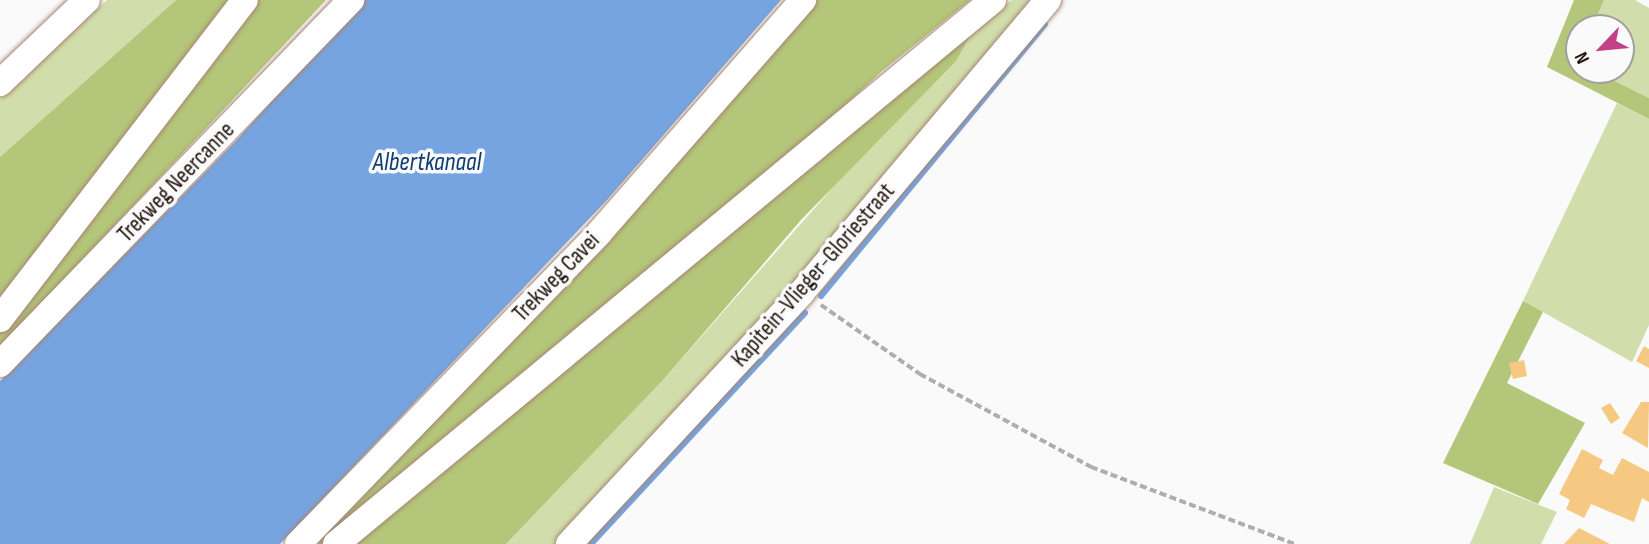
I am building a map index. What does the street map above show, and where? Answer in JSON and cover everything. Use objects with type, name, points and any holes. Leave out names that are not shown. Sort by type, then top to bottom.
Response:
[{"type":"street","points":[[0,83],[87,0]]},
{"type":"street","points":[[0,319],[246,0]]},
{"type":"street","name":"Trekweg Neercanne","points":[[0,364],[351,0]]},
{"type":"street","name":"Trekweg Cavei","points":[[298,544],[599,233],[803,0]]},
{"type":"street","points":[[336,544],[993,0]]},
{"type":"street","name":"Kapitein-Vlieger-Gloriestraat","points":[[569,544],[802,292],[1048,0]]},
{"type":"path","points":[[802,292],[920,374],[1091,467],[1295,544]]},
{"type":"green space","points":[[107,0],[176,0],[0,157],[0,99]]},
{"type":"green space","points":[[176,0],[326,0],[0,348],[0,157]]},
{"type":"green space","points":[[817,0],[970,0],[882,71],[741,202],[326,544],[314,544]]},
{"type":"green space","points":[[1012,0],[1029,0],[1035,7],[564,544],[506,544],[664,379],[976,25]]},
{"type":"green space","points":[[1574,0],[1604,0],[1598,14],[1568,14]]},
{"type":"green space","points":[[1604,0],[1635,0],[1649,8],[1649,98],[1621,84],[1635,84],[1635,14],[1598,14]]},
{"type":"green space","points":[[1565,22],[1565,76],[1547,67]]},
{"type":"green space","points":[[976,25],[956,61],[801,220],[664,379],[506,544],[346,544]]},
{"type":"green space","points":[[1580,84],[1621,84],[1649,98],[1649,119]]},
{"type":"green space","points":[[1617,103],[1649,119],[1649,325],[1632,362],[1523,301]]},
{"type":"green space","points":[[1523,301],[1543,312],[1507,383],[1585,423],[1538,504],[1443,463]]},
{"type":"green space","points":[[1494,487],[1557,512],[1541,544],[1470,544]]},
{"type":"water","name":"Albertkanaal","points":[[362,0],[781,0],[607,200],[280,544],[0,544],[0,381],[235,142]]},
{"type":"building","points":[[1644,346],[1649,349],[1649,368],[1636,361]]},
{"type":"building","points":[[1524,360],[1527,376],[1513,379],[1509,363]]},
{"type":"building","points":[[1641,402],[1649,402],[1648,448],[1622,433]]},
{"type":"building","points":[[1610,403],[1620,418],[1611,424],[1601,408]]},
{"type":"building","points":[[1582,449],[1603,460],[1599,468],[1613,475],[1622,458],[1649,472],[1649,502],[1642,498],[1634,522],[1591,504],[1584,518],[1566,509],[1570,500],[1559,494]]},
{"type":"building","points":[[1579,528],[1610,544],[1564,544]]},
{"type":"waterway","points":[[821,296],[1045,24]]},
{"type":"waterway","points":[[591,544],[805,313]]}]
